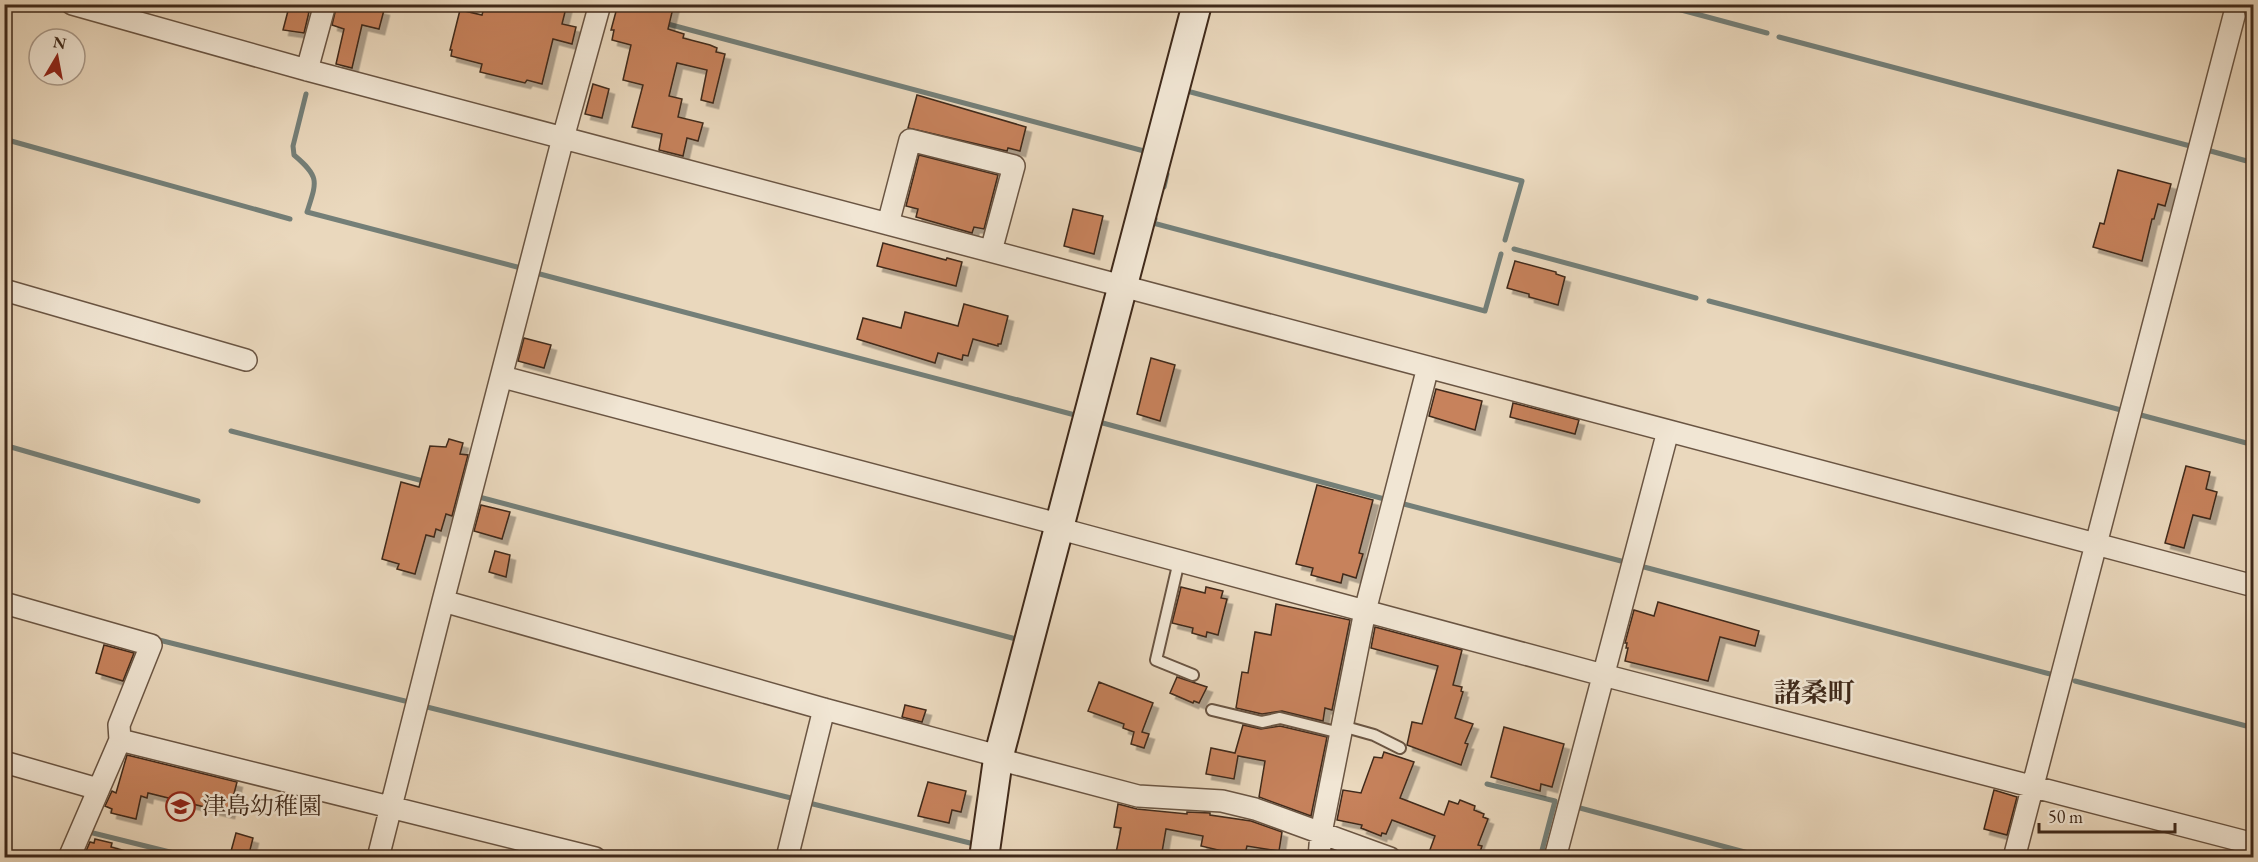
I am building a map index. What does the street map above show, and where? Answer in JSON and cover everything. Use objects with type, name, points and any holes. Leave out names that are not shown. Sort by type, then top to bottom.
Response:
[{"type":"street","points":[[72,4],[307,70],[2253,586]]},
{"type":"street","points":[[307,70],[325,4]]},
{"type":"street","points":[[378,858],[563,138],[600,4]]},
{"type":"street","points":[[984,858],[998,758],[1197,4]]},
{"type":"street","points":[[2014,858],[2234,16]]},
{"type":"street","points":[[888,224],[910,140],[1014,166],[991,251]]},
{"type":"street","points":[[4,290],[246,360]]},
{"type":"street","points":[[1319,858],[1321,833],[1365,611],[1428,367]]},
{"type":"street","points":[[503,377],[1604,675],[2253,844]]},
{"type":"street","points":[[1555,858],[1668,431]]},
{"type":"street","points":[[443,601],[1138,796],[1222,801],[1255,808],[1390,858]]},
{"type":"street","points":[[4,603],[151,645],[119,725],[120,740],[69,858]]},
{"type":"street","points":[[787,858],[824,709]]},
{"type":"street","points":[[120,740],[595,858]]},
{"type":"street","points":[[4,762],[98,789]]},
{"type":"lane","points":[[1179,561],[1156,660],[1193,675]]},
{"type":"lane","points":[[1212,710],[1262,722],[1280,718],[1374,735],[1400,748]]},
{"type":"building","points":[[337,4],[356,9],[360,4],[384,10],[379,29],[362,25],[352,68],[336,64],[344,29],[332,25]]},
{"type":"building","points":[[485,4],[567,4],[562,24],[576,27],[572,44],[553,39],[542,84],[527,80],[525,83],[480,72],[482,64],[451,56],[452,50],[450,50],[460,10],[482,15]]},
{"type":"building","points":[[618,4],[674,4],[668,29],[684,34],[683,38],[717,48],[716,52],[725,54],[713,103],[701,100],[707,70],[677,63],[669,96],[682,99],[678,117],[703,123],[698,141],[687,138],[683,156],[659,150],[662,134],[632,127],[643,85],[623,80],[631,45],[612,40],[614,30],[611,30]]},
{"type":"building","points":[[289,7],[309,12],[304,33],[283,30]]},
{"type":"building","points":[[593,84],[609,89],[602,118],[585,114]]},
{"type":"building","points":[[917,95],[1026,127],[1020,151],[1008,148],[1007,151],[908,128]]},
{"type":"building","points":[[919,155],[998,175],[984,229],[974,227],[972,233],[916,217],[918,209],[906,206]]},
{"type":"building","points":[[2118,170],[2171,184],[2165,206],[2158,204],[2154,219],[2152,219],[2142,261],[2093,247],[2100,223],[2104,224]]},
{"type":"building","points":[[1073,209],[1103,216],[1094,254],[1064,246]]},
{"type":"building","points":[[883,243],[962,262],[956,286],[877,266]]},
{"type":"building","points":[[1515,261],[1556,272],[1565,277],[1558,305],[1507,288]]},
{"type":"building","points":[[964,304],[1008,316],[1001,344],[998,346],[973,339],[968,356],[963,355],[962,360],[938,353],[935,363],[857,339],[863,318],[901,328],[905,312],[958,326]]},
{"type":"building","points":[[524,338],[551,345],[544,368],[518,361]]},
{"type":"building","points":[[1151,358],[1175,365],[1160,421],[1137,414]]},
{"type":"building","points":[[1436,389],[1482,401],[1475,430],[1429,416]]},
{"type":"building","points":[[1513,403],[1579,420],[1575,434],[1510,417]]},
{"type":"building","points":[[449,439],[463,443],[460,454],[468,455],[452,516],[446,514],[441,531],[436,529],[434,537],[426,535],[415,574],[397,569],[399,564],[382,559],[401,482],[419,487],[430,446],[446,447]]},
{"type":"building","points":[[2186,466],[2210,472],[2206,489],[2217,492],[2210,519],[2193,515],[2184,548],[2165,543]]},
{"type":"building","points":[[1317,485],[1373,500],[1359,553],[1363,554],[1356,578],[1343,574],[1341,583],[1311,575],[1313,568],[1296,564]]},
{"type":"building","points":[[481,505],[510,512],[502,539],[474,531]]},
{"type":"building","points":[[495,551],[510,555],[506,577],[489,572]]},
{"type":"building","points":[[1181,587],[1205,593],[1206,587],[1223,591],[1221,598],[1227,599],[1218,635],[1207,632],[1206,637],[1192,633],[1193,628],[1172,623]]},
{"type":"building","points":[[1658,602],[1759,631],[1755,646],[1720,637],[1708,681],[1625,661],[1628,648],[1625,643],[1634,610],[1654,616]]},
{"type":"building","points":[[1276,604],[1350,620],[1332,710],[1325,708],[1323,721],[1282,711],[1262,714],[1236,708],[1242,672],[1248,673],[1255,632],[1271,635]]},
{"type":"building","points":[[1375,627],[1462,650],[1453,685],[1462,687],[1463,692],[1455,718],[1473,724],[1465,743],[1468,744],[1461,765],[1407,745],[1412,722],[1422,724],[1438,666],[1371,648]]},
{"type":"building","points":[[104,645],[134,653],[123,681],[96,673]]},
{"type":"building","points":[[1177,677],[1207,687],[1199,703],[1194,701],[1193,703],[1170,693]]},
{"type":"building","points":[[1099,682],[1153,703],[1142,732],[1149,734],[1144,748],[1131,744],[1134,732],[1123,728],[1124,724],[1088,711]]},
{"type":"building","points":[[905,705],[926,710],[922,722],[902,717]]},
{"type":"building","points":[[1243,725],[1261,729],[1280,726],[1327,737],[1311,816],[1259,797],[1265,761],[1238,756],[1234,779],[1206,774],[1211,748],[1235,753]]},
{"type":"building","points":[[1504,727],[1564,744],[1552,787],[1541,784],[1540,791],[1491,777]]},
{"type":"building","points":[[1384,752],[1414,762],[1400,798],[1444,815],[1449,801],[1458,804],[1460,800],[1475,806],[1474,810],[1484,814],[1483,817],[1488,819],[1478,845],[1482,846],[1478,858],[1427,858],[1435,836],[1392,820],[1386,834],[1382,833],[1381,836],[1361,828],[1362,825],[1337,820],[1343,790],[1361,793],[1374,757],[1382,758]]},
{"type":"building","points":[[127,755],[237,782],[229,813],[148,793],[147,798],[141,796],[136,819],[111,813],[112,809],[105,806],[112,791],[116,793]]},
{"type":"building","points":[[928,782],[966,791],[961,812],[952,810],[949,823],[918,816]]},
{"type":"building","points":[[1994,790],[2017,797],[2007,835],[1984,829]]},
{"type":"building","points":[[1118,804],[1137,809],[1187,814],[1187,812],[1210,813],[1210,815],[1251,821],[1282,832],[1279,851],[1247,846],[1245,854],[1235,854],[1201,846],[1203,836],[1166,829],[1161,858],[1115,858],[1121,828],[1114,827]]},
{"type":"building","points":[[236,833],[253,838],[248,858],[230,855]]},
{"type":"building","points":[[95,839],[112,843],[111,847],[130,852],[130,858],[83,858],[90,842],[94,843]]},
{"type":"waterway","points":[[1659,4],[1767,33]]},
{"type":"waterway","points":[[2224,4],[2228,6]]},
{"type":"waterway","points":[[2247,11],[2254,12]]},
{"type":"waterway","points":[[664,23],[1144,151]]},
{"type":"waterway","points":[[1779,37],[2194,147]]},
{"type":"waterway","points":[[1187,91],[1522,181],[1505,240]]},
{"type":"waterway","points":[[306,94],[293,146],[294,155],[308,169],[314,180],[313,193],[307,212],[521,268]]},
{"type":"waterway","points":[[4,139],[290,219]]},
{"type":"waterway","points":[[2207,150],[2254,163]]},
{"type":"waterway","points":[[1164,187],[1167,174]]},
{"type":"waterway","points":[[1155,219],[1153,223],[1485,311],[1501,254]]},
{"type":"waterway","points":[[1514,249],[1696,298]]},
{"type":"waterway","points":[[536,273],[1075,415]]},
{"type":"waterway","points":[[1709,301],[2121,410]]},
{"type":"waterway","points":[[2137,414],[2254,445]]},
{"type":"waterway","points":[[1099,422],[1388,500]]},
{"type":"waterway","points":[[231,431],[427,482]]},
{"type":"waterway","points":[[4,445],[198,501]]},
{"type":"waterway","points":[[479,497],[1016,639]]},
{"type":"waterway","points":[[1400,503],[1621,561]]},
{"type":"waterway","points":[[1644,567],[2050,674]]},
{"type":"waterway","points":[[158,644],[159,640],[405,701]]},
{"type":"waterway","points":[[2075,681],[2254,728]]},
{"type":"waterway","points":[[423,706],[795,799]]},
{"type":"waterway","points":[[1487,784],[1555,801],[1540,858]]},
{"type":"waterway","points":[[808,806],[809,803],[970,843]]},
{"type":"waterway","points":[[1580,808],[1767,858]]},
{"type":"waterway","points":[[85,831],[194,858]]},
{"type":"place","name":"津島幼稚園","points":[[181,806]]},
{"type":"district","name":"諸桑町","points":[[1814,693]]}]
